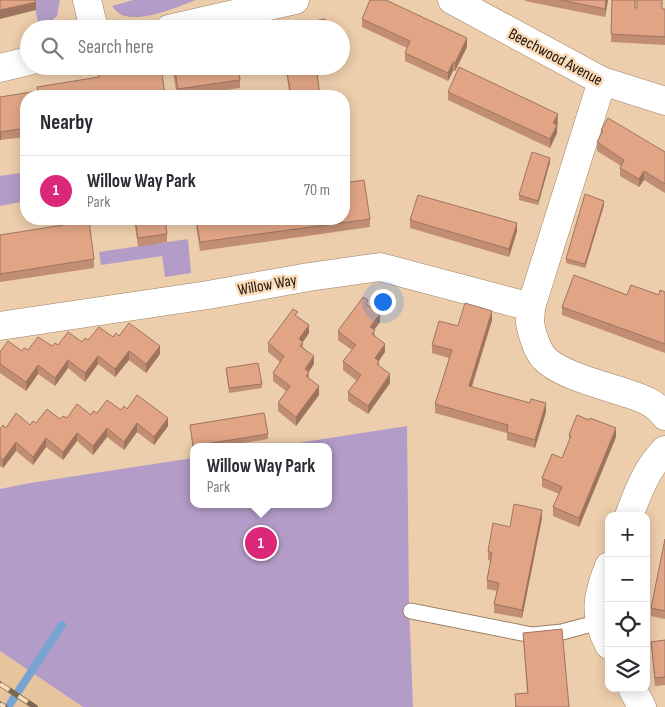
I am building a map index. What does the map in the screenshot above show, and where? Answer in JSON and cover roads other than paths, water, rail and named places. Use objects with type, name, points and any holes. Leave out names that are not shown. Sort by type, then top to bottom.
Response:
[{"type":"street","points":[[87,0],[92,20]]},
{"type":"street","points":[[208,20],[294,0]]},
{"type":"street","name":"Beechwood Avenue","points":[[452,0],[602,81],[665,101]]},
{"type":"street","points":[[0,68],[20,63]]},
{"type":"street","points":[[602,81],[531,307],[530,321],[543,357],[550,363],[570,374],[640,398],[657,407],[665,416]]},
{"type":"street","name":"Willow Way","points":[[0,326],[380,267],[531,307]]},
{"type":"street","points":[[631,512],[643,480],[665,450]]},
{"type":"street","points":[[604,633],[597,605],[605,575]]},
{"type":"street","points":[[634,692],[642,707]]},
{"type":"lane","points":[[411,611],[532,635],[562,632],[604,633]]},
{"type":"waterway","points":[[8,707],[62,625]]},
{"type":"railway","points":[[0,684],[35,707]]},
{"type":"railway","points":[[0,704],[5,707]]},
{"type":"place","name":"Willow Way Park","points":[[261,543]]}]
